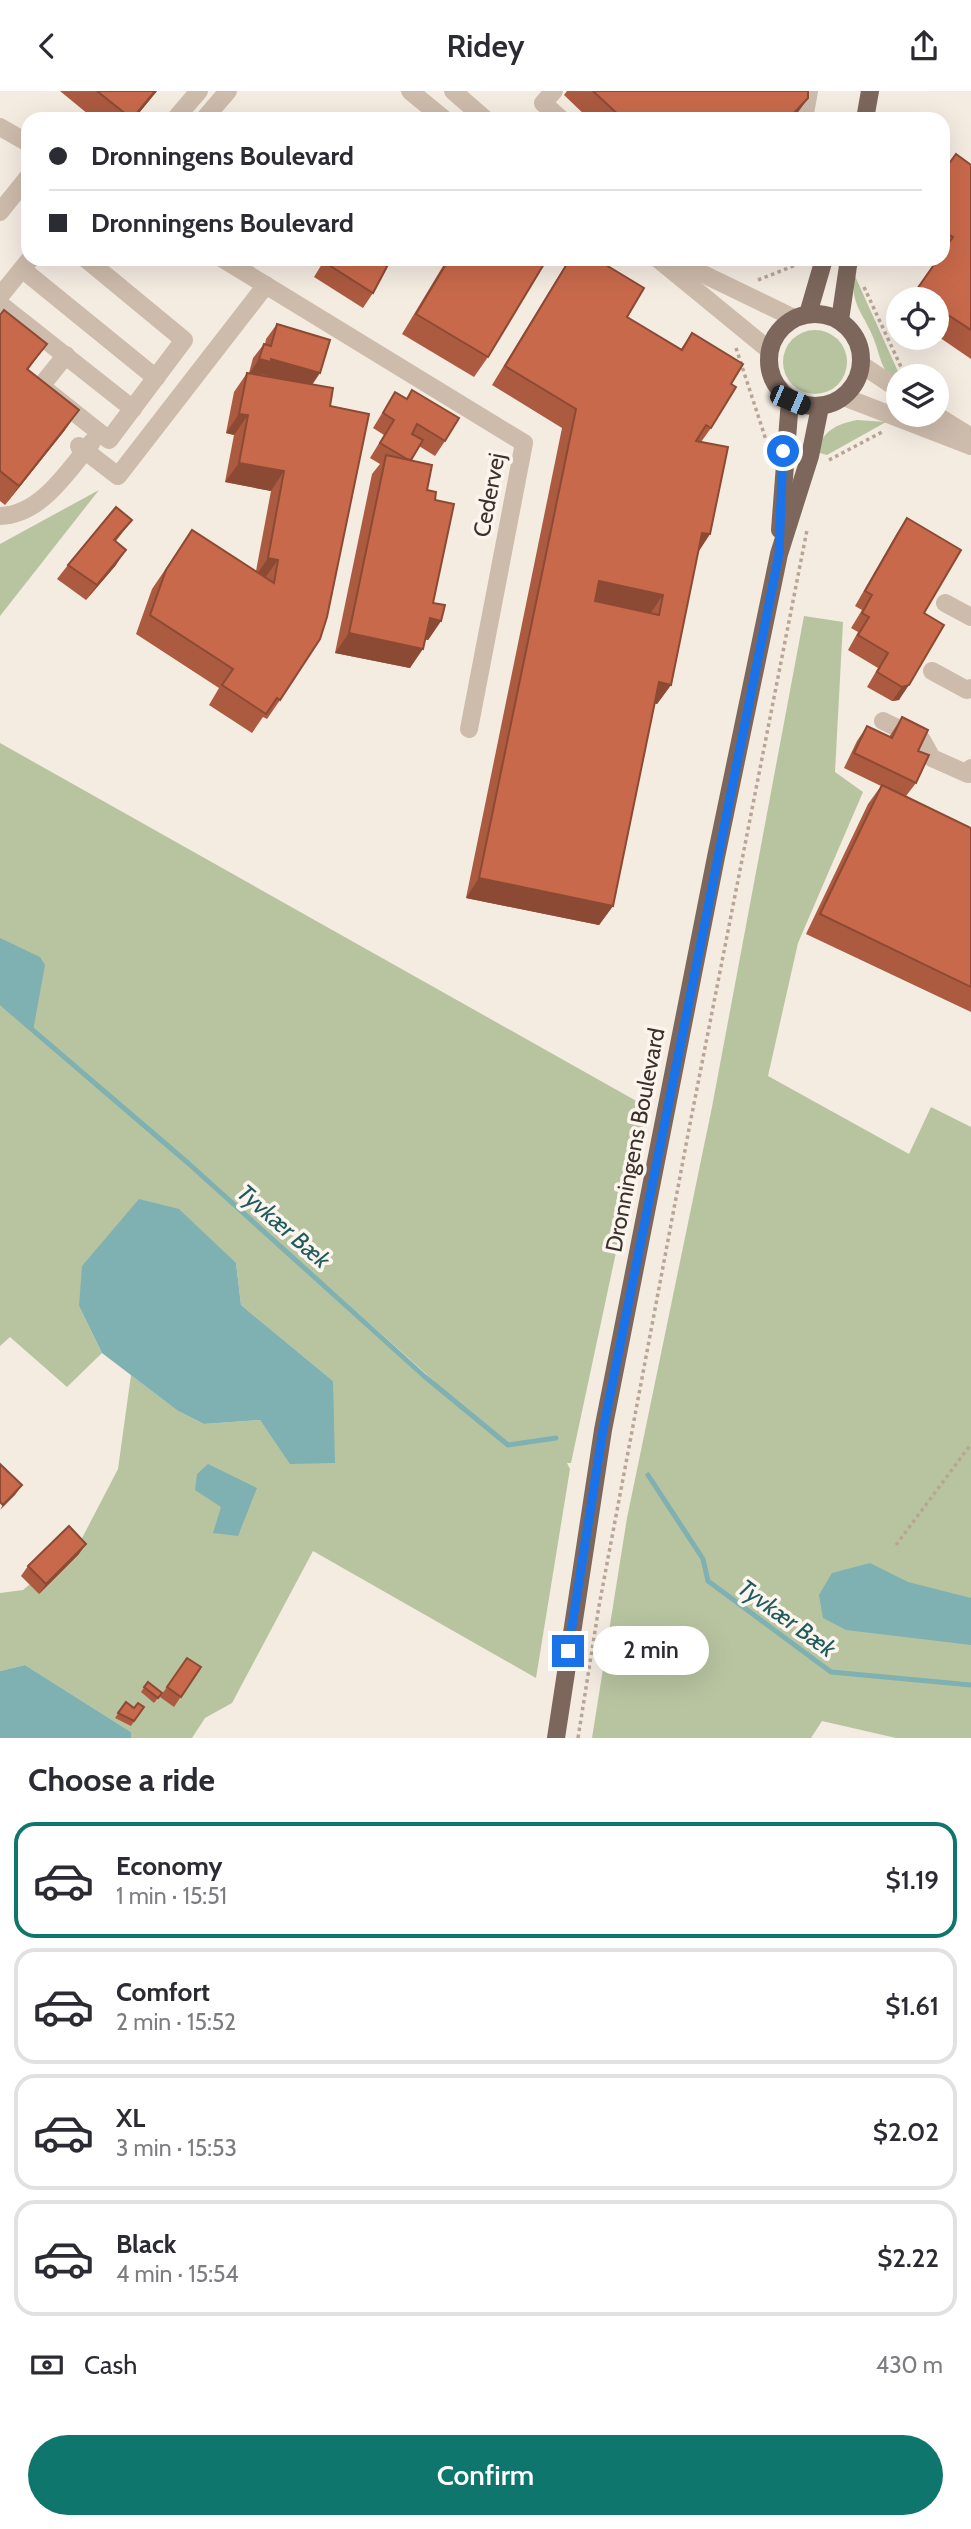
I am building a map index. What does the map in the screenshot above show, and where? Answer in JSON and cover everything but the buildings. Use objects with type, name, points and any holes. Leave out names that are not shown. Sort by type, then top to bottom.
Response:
[{"type":"main road","points":[[866,112],[870,91]]},
{"type":"main road","points":[[801,316],[821,266]]},
{"type":"main road","points":[[840,320],[854,267]]},
{"type":"main road","points":[[824,314],[840,320],[852,332],[860,348],[862,365],[856,382],[844,397],[820,407],[804,406],[790,400],[776,387],[769,369],[769,351],[778,331],[801,316],[824,314]]},
{"type":"main road","name":"Dronningens Boulevard","points":[[556,1738],[603,1430],[779,554],[783,451],[790,400]]},
{"type":"main road","name":"Dronningens Boulevard","points":[[779,554],[818,459],[820,407]]},
{"type":"street","points":[[181,112],[199,91]]},
{"type":"street","points":[[210,112],[228,91]]},
{"type":"street","points":[[410,91],[436,112]]},
{"type":"street","points":[[453,91],[477,112]]},
{"type":"street","points":[[553,112],[543,103],[554,91]]},
{"type":"street","points":[[805,112],[809,91]]},
{"type":"street","points":[[0,127],[21,139]]},
{"type":"street","points":[[0,212],[21,186]]},
{"type":"street","points":[[0,296],[24,266]]},
{"type":"street","points":[[28,266],[156,378]]},
{"type":"street","points":[[66,355],[41,386],[109,440],[184,340],[94,266]]},
{"type":"street","name":"Cedervej","points":[[235,266],[524,443],[469,729]]},
{"type":"street","points":[[666,266],[769,351]]},
{"type":"street","points":[[687,266],[801,316]]},
{"type":"street","points":[[82,448],[118,476],[266,285]]},
{"type":"street","points":[[0,304],[133,409]]},
{"type":"street","points":[[862,365],[886,381]]},
{"type":"street","points":[[844,397],[886,413]]},
{"type":"street","points":[[949,423],[971,437]]},
{"type":"street","points":[[921,427],[971,446]]},
{"type":"street","points":[[0,516],[15,515],[52,490],[82,448],[100,433]]},
{"type":"street","points":[[945,603],[971,617]]},
{"type":"street","points":[[932,671],[967,690],[971,688]]},
{"type":"street","points":[[883,721],[922,740],[932,758],[968,774],[971,768]]},
{"type":"path","points":[[747,281],[756,281],[794,266]]},
{"type":"path","points":[[854,267],[898,364]]},
{"type":"path","points":[[733,341],[768,444],[783,451]]},
{"type":"path","points":[[818,459],[889,427]]},
{"type":"path","points":[[578,1738],[599,1606],[669,1238],[808,529]]},
{"type":"path","points":[[896,1545],[971,1444]]},
{"type":"green space","points":[[855,276],[895,364],[886,364],[886,371],[858,308]]},
{"type":"green space","points":[[815,330],[833,336],[841,344],[847,362],[841,380],[833,388],[815,394],[797,388],[789,380],[783,362],[789,344],[797,336]]},
{"type":"green space","points":[[857,420],[886,422],[827,455],[816,452],[822,439],[843,424]]},
{"type":"green space","points":[[99,490],[0,616],[0,544]]},
{"type":"green space","points":[[804,616],[843,622],[835,772],[863,792],[798,943],[768,1076],[909,1154],[931,1107],[971,1127],[971,1738],[896,1738],[822,1721],[811,1738],[592,1738],[627,1518],[712,1107]]},
{"type":"green space","points":[[0,743],[647,1107],[571,1463],[567,1463],[570,1469],[536,1678],[313,1551],[232,1703],[205,1718],[192,1738],[131,1738],[131,1732],[25,1665],[0,1671],[0,1593],[23,1590],[80,1542],[118,1469],[131,1375],[178,1411],[204,1424],[260,1420],[291,1464],[333,1381],[241,1305],[236,1263],[79,1306],[102,1353],[67,1387],[10,1337],[0,1346]],"holes":[[[250,1217],[434,1381],[424,1376]]]},
{"type":"water","points":[[0,938],[40,957],[45,965],[33,1031],[0,1002]]},
{"type":"water","points":[[139,1199],[179,1209],[236,1263],[241,1305],[333,1381],[335,1463],[290,1464],[260,1420],[204,1424],[178,1411],[102,1353],[79,1306],[82,1266]]},
{"type":"water","points":[[208,1464],[257,1488],[238,1536],[213,1533],[221,1507],[195,1490],[197,1474]]},
{"type":"water","points":[[870,1563],[908,1582],[971,1598],[971,1645],[846,1630],[823,1618],[819,1595],[832,1573]]},
{"type":"water","points":[[25,1665],[131,1732],[131,1738],[0,1738],[0,1671]]},
{"type":"waterway","name":"Tyvkær Bæk","points":[[0,1002],[188,1163],[424,1376],[508,1445],[556,1438]]},
{"type":"waterway","name":"Tyvkær Bæk","points":[[648,1475],[703,1559],[708,1581],[831,1672],[971,1685]]},
{"type":"route","points":[[568,1651],[603,1430],[779,554],[783,451]]}]
